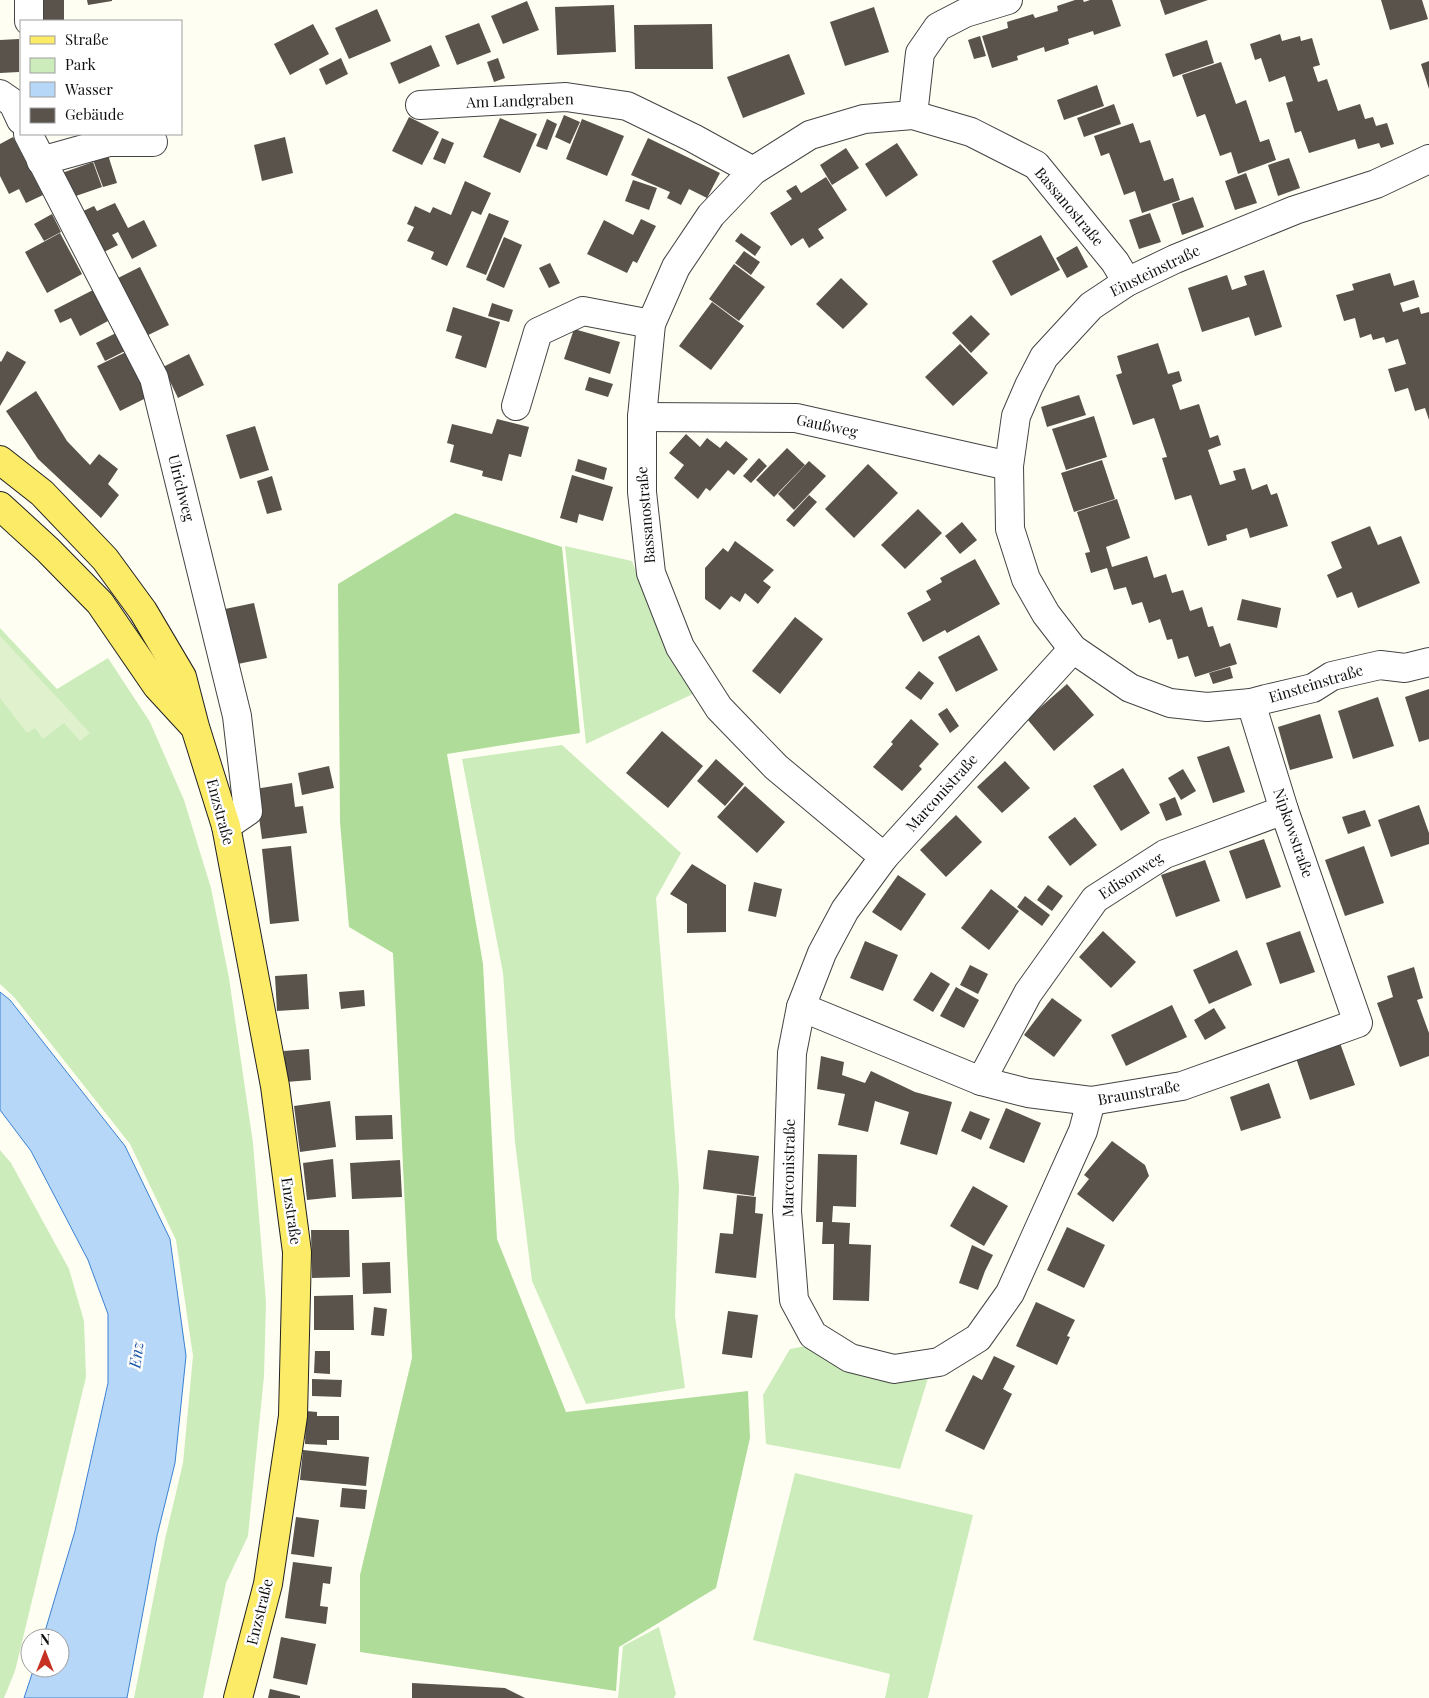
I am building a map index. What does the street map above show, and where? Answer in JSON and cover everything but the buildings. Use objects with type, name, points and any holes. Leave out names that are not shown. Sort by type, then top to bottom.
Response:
[{"type":"main road","name":"Enzstraße","points":[[0,460],[42,493],[105,559],[143,611],[182,676],[195,727],[226,826],[275,1086],[297,1252],[293,1416],[268,1584],[238,1698]]},
{"type":"main road","name":"Enzstraße","points":[[0,506],[48,550],[100,603],[157,686],[195,727]]},
{"type":"main road","points":[[48,550],[72,525]]},
{"type":"street","points":[[29,20],[30,0]]},
{"type":"street","points":[[913,115],[920,53],[938,27],[966,13],[1008,0]]},
{"type":"street","name":"Am Landgraben","points":[[420,105],[566,96],[626,106],[693,138],[753,171]]},
{"type":"street","name":"Bassanostraße","points":[[884,857],[776,767],[718,708],[680,646],[651,573],[642,492],[642,417],[651,324],[676,267],[711,215],[753,171],[810,135],[864,119],[913,115],[971,132],[1036,165],[1115,262],[1127,282]]},
{"type":"street","points":[[28,135],[41,161],[109,142],[153,142]]},
{"type":"street","name":"Einsteinstraße","points":[[1429,158],[1376,184],[1295,210],[1175,260],[1127,282],[1091,306],[1044,357],[1029,386],[1016,416],[1009,466],[1010,529],[1026,579],[1046,614],[1073,648],[1130,688],[1170,703],[1207,706],[1250,703],[1313,688],[1332,676],[1380,665],[1405,668],[1429,662]]},
{"type":"street","name":"Ulrichweg","points":[[41,161],[154,378],[237,716],[248,811],[226,826]]},
{"type":"street","points":[[516,406],[538,332],[583,311],[651,324]]},
{"type":"street","name":"Gaußweg","points":[[642,417],[796,418],[1009,466]]},
{"type":"street","name":"Marconistraße","points":[[1073,648],[884,857],[845,910],[822,953],[802,1007],[792,1053],[787,1211],[794,1300],[813,1335],[850,1358],[894,1369],[939,1362],[978,1338],[1010,1293],[1083,1131],[1091,1102]]},
{"type":"street","name":"Nipkowstraße","points":[[1250,703],[1284,810],[1338,963]]},
{"type":"street","name":"Edisonweg","points":[[981,1081],[1028,993],[1095,899],[1164,854],[1284,810]]},
{"type":"street","name":"Braunstraße","points":[[802,1007],[981,1081],[1028,1093],[1091,1102],[1182,1086],[1358,1023],[1338,963]]},
{"type":"green space","points":[[455,513],[562,547],[580,733],[447,754],[483,964],[497,1239],[566,1412],[748,1391],[750,1438],[716,1588],[619,1647],[616,1691],[360,1652],[360,1575],[412,1358],[393,953],[349,927],[340,822],[338,584]]},
{"type":"green space","points":[[565,546],[632,561],[664,647],[693,694],[586,744]]},
{"type":"green space","points":[[0,628],[57,689],[108,658],[150,722],[184,800],[211,888],[229,978],[253,1143],[266,1302],[264,1376],[248,1536],[226,1583],[203,1698],[134,1698],[165,1539],[183,1463],[193,1356],[176,1240],[130,1144],[14,997],[0,984]]},
{"type":"green space","points":[[0,636],[90,733],[80,741],[64,723],[43,739],[35,728],[27,733],[0,698]]},
{"type":"green space","points":[[562,745],[681,853],[656,898],[679,1186],[675,1316],[685,1388],[586,1404],[532,1281],[515,1142],[503,973],[462,759]]},
{"type":"green space","points":[[0,1150],[11,1163],[69,1269],[84,1321],[86,1377],[25,1628],[20,1628],[20,1650],[15,1671],[4,1698],[0,1698]]},
{"type":"green space","points":[[811,1345],[929,1375],[900,1469],[766,1444],[763,1395],[790,1349]]},
{"type":"green space","points":[[795,1473],[973,1515],[928,1698],[885,1698],[890,1674],[753,1640]]},
{"type":"green space","points":[[659,1627],[676,1694],[674,1698],[618,1698],[623,1646]]},
{"type":"water","name":"Enz","points":[[0,992],[10,1000],[125,1146],[170,1239],[186,1356],[175,1463],[157,1536],[127,1698],[24,1698],[31,1678],[70,1678],[70,1628],[46,1628],[75,1531],[108,1383],[108,1314],[88,1260],[31,1151],[0,1110]]}]
